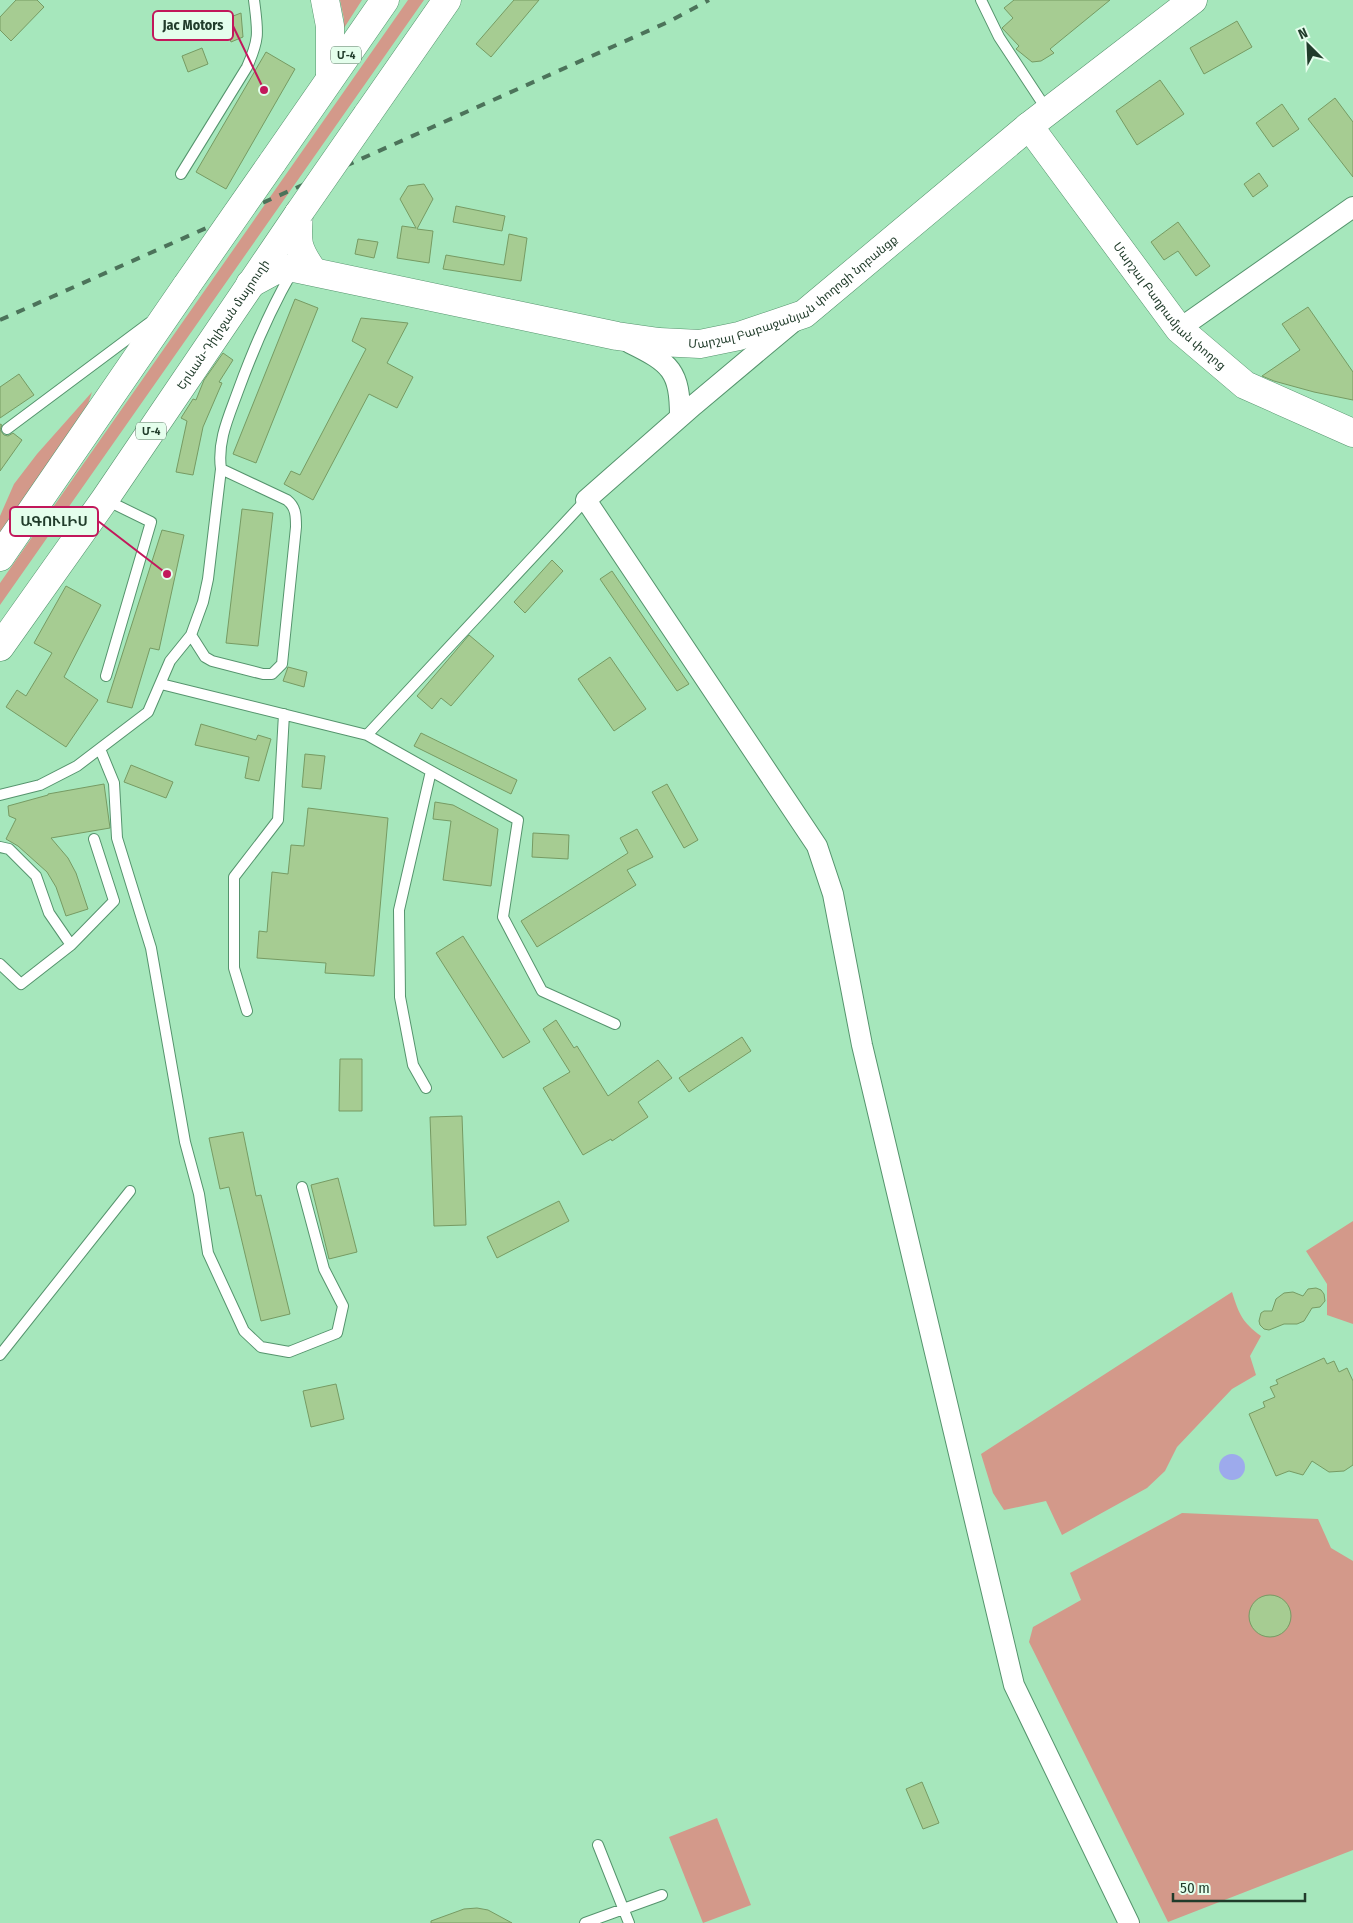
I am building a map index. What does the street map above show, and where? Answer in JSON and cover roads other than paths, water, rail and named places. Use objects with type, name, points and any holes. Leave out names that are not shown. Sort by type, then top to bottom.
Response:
[{"type":"main road","points":[[325,0],[330,26],[330,77]]},
{"type":"main road","name":"Մ-4","points":[[0,557],[385,0]]},
{"type":"main road","name":"Երևան-Դիլիջան մայրուղի","points":[[0,647],[105,499],[299,212],[447,0]]},
{"type":"main road","name":"Մարշալ Բաբաջանյան փողոցի նրբանցք","points":[[304,269],[617,336],[659,342],[700,344],[739,336],[804,314],[1038,118],[1193,0]]},
{"type":"main road","name":"Մարշալ Բաղրամյան փողոց","points":[[1038,118],[1179,329],[1245,386],[1347,428]]},
{"type":"main road","points":[[250,284],[274,271],[304,269],[297,240],[299,212]]},
{"type":"street","points":[[1179,329],[1353,207]]},
{"type":"street","points":[[804,314],[680,417],[586,500],[817,846],[833,894],[862,1045],[1014,1685],[1129,1923]]},
{"type":"street","points":[[617,336],[647,351],[665,363],[677,379],[680,393],[680,417]]},
{"type":"lane","points":[[181,174],[247,67],[258,43],[254,0]]},
{"type":"lane","points":[[980,0],[1038,118]]},
{"type":"lane","points":[[0,795],[40,785],[77,766],[148,712],[170,661],[191,635],[203,602],[208,579],[221,469],[219,457],[223,431],[252,354],[279,294],[304,269]]},
{"type":"lane","points":[[6,429],[180,295]]},
{"type":"lane","points":[[191,635],[205,657],[212,662],[263,674],[272,674],[282,664],[296,527],[293,505],[287,500],[221,469]]},
{"type":"lane","points":[[105,499],[151,522],[106,676]]},
{"type":"lane","points":[[367,734],[586,500]]},
{"type":"lane","points":[[161,684],[367,734],[518,820],[503,917],[542,991],[615,1024]]},
{"type":"lane","points":[[247,1011],[234,968],[234,877],[278,820],[284,714]]},
{"type":"lane","points":[[100,749],[114,783],[118,838],[151,948],[185,1142],[199,1194],[208,1253],[244,1331],[261,1347],[289,1352],[337,1333],[343,1306],[324,1269],[302,1187]]},
{"type":"lane","points":[[426,1088],[413,1066],[400,998],[399,910],[431,771]]},
{"type":"lane","points":[[0,964],[21,984],[71,945],[114,901],[94,839]]},
{"type":"lane","points":[[0,847],[9,849],[36,876],[49,913],[71,945]]},
{"type":"lane","points":[[0,1355],[130,1191]]},
{"type":"lane","points":[[598,1845],[629,1923]]},
{"type":"lane","points":[[585,1923],[662,1895]]},
{"type":"water","points":[[1232,1454],[1241,1458],[1245,1467],[1241,1476],[1232,1480],[1223,1476],[1219,1467],[1223,1458]]},
{"type":"railway","points":[[0,320],[668,22],[709,0]]},
{"type":"place","name":"Jac Motors","points":[[264,90]]},
{"type":"place","name":"ԱԳՈՒԼԻՍ","points":[[167,574]]}]
